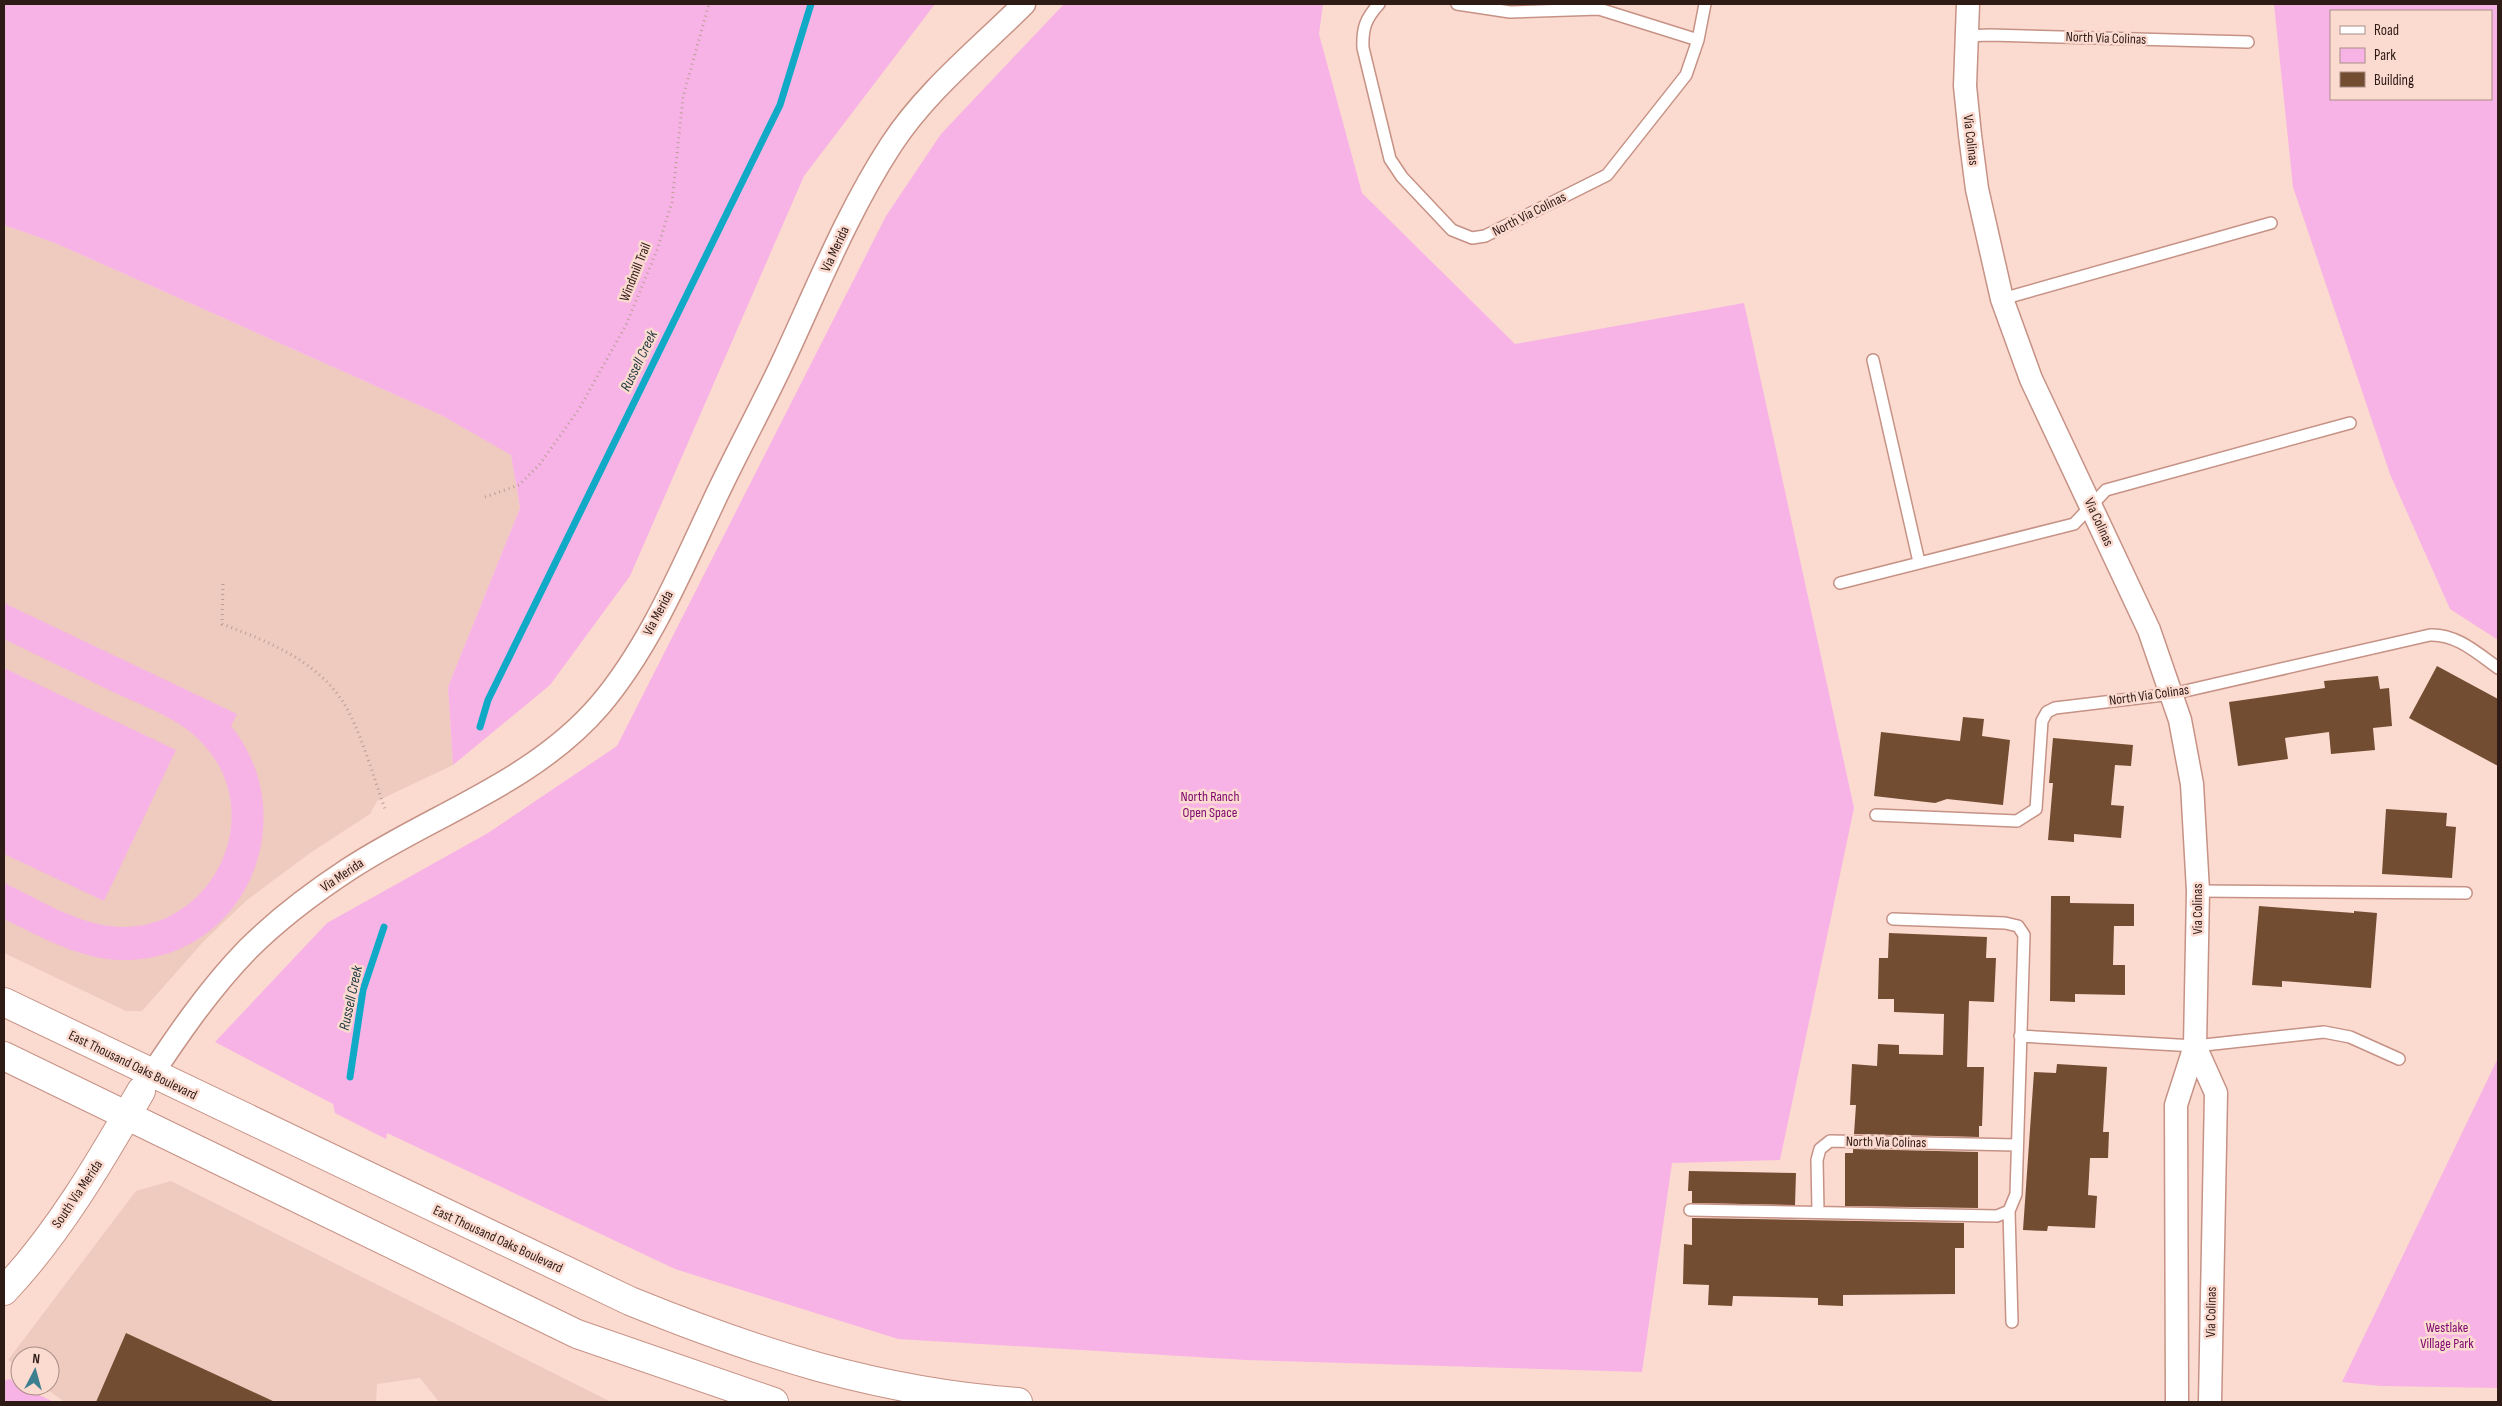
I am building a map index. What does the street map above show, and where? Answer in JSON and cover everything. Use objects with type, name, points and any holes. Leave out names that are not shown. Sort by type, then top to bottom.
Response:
[{"type":"main road","name":"East Thousand Oaks Boulevard","points":[[4,1002],[146,1083],[630,1301],[716,1336],[797,1363],[898,1387],[1018,1402]]},
{"type":"main road","points":[[4,1056],[577,1334],[774,1402]]},
{"type":"main road","name":"South Via Merida","points":[[4,1291],[19,1276],[70,1206],[146,1083]]},
{"type":"street","name":"Via Merida","points":[[146,1083],[208,996],[237,962],[300,904],[351,868],[410,833],[508,782],[551,752],[582,724],[602,702],[633,660],[662,606],[776,378],[847,224],[893,142],[963,63],[1024,4]]},
{"type":"street","name":"Via Colinas","points":[[1968,4],[1964,86],[1977,189],[2002,299],[2031,378],[2149,630],[2180,720],[2192,784],[2198,891],[2195,1046],[2176,1105],[2176,1402]]},
{"type":"street","name":"Via Colinas","points":[[2195,1046],[2216,1094],[2210,1402]]},
{"type":"lane","name":"North Via Colinas","points":[[1379,4],[1366,18],[1362,32],[1363,48],[1390,159],[1402,177],[1452,230],[1472,238],[1485,236],[1607,175],[1686,75],[1698,40],[1705,4]]},
{"type":"lane","points":[[1457,4],[1510,12],[1599,9],[1698,40]]},
{"type":"lane","name":"North Via Colinas","points":[[1965,36],[1990,35],[2248,42]]},
{"type":"lane","points":[[2002,299],[2271,223]]},
{"type":"lane","points":[[1873,360],[1919,562]]},
{"type":"lane","points":[[1840,583],[2074,524],[2106,490],[2350,423]]},
{"type":"lane","name":"North Via Colinas","points":[[1876,815],[2017,821],[2036,809],[2042,721],[2047,712],[2055,708],[2172,694],[2430,635],[2443,634],[2457,640],[2498,668]]},
{"type":"lane","points":[[2198,891],[2466,893]]},
{"type":"lane","points":[[1893,919],[2005,923],[2018,926],[2024,935],[2016,1145],[2016,1194],[2009,1211],[2012,1322]]},
{"type":"lane","points":[[2020,1036],[2195,1046],[2324,1032],[2350,1037],[2399,1060]]},
{"type":"lane","name":"North Via Colinas","points":[[1818,1211],[1817,1160],[1820,1149],[1830,1141],[2016,1145]]},
{"type":"lane","points":[[1690,1210],[1818,1211],[1997,1216],[2009,1211]]},
{"type":"path","name":"Windmill Trail","points":[[485,497],[519,485],[540,464],[579,409],[626,325],[657,250],[672,202],[683,97],[709,4]]},
{"type":"path","points":[[223,584],[222,624],[295,656],[327,682],[344,703],[385,809]]},
{"type":"shaded area","points":[[4,225],[55,243],[443,416],[511,454],[520,508],[448,687],[453,765],[377,801],[370,814],[310,853],[247,900],[204,941],[142,1011],[126,1011],[4,953]]},
{"type":"shaded area","points":[[171,1181],[611,1402],[439,1402],[420,1378],[377,1384],[376,1402],[65,1402],[56,1396],[60,1396],[60,1346],[19,1346],[136,1191]]},
{"type":"green space","points":[[4,4],[935,4],[804,176],[630,576],[550,685],[453,765],[448,687],[520,508],[511,455],[443,416],[55,243],[4,225]]},
{"type":"green space","name":"North Ranch Open Space","points":[[1064,4],[1323,4],[1319,34],[1362,193],[1515,344],[1744,303],[1854,808],[1780,1160],[1672,1163],[1642,1372],[1246,1360],[898,1339],[675,1269],[387,1133],[386,1139],[335,1113],[333,1104],[215,1042],[327,923],[488,833],[617,746],[886,216],[941,134]]},
{"type":"green space","points":[[2274,4],[2498,4],[2498,640],[2450,609],[2390,474],[2293,187]]},
{"type":"green space","points":[[4,603],[237,714],[231,726],[253,762],[263,801],[262,840],[251,877],[231,910],[203,936],[167,954],[124,960],[108,959],[77,952],[4,919],[4,883],[77,918],[108,926],[124,927],[155,922],[182,909],[204,889],[220,864],[229,837],[231,807],[225,778],[200,740],[165,716],[4,639]]},
{"type":"green space","points":[[4,668],[176,750],[104,901],[4,854]]},
{"type":"green space","name":"Westlake Village Park","points":[[2498,1058],[2498,1388],[2381,1386],[2342,1382]]},
{"type":"green space","points":[[10,1379],[10,1396],[41,1396],[54,1402],[4,1402],[4,1381]]},
{"type":"building","points":[[2437,666],[2498,699],[2498,766],[2409,718]]},
{"type":"building","points":[[2378,676],[2380,689],[2389,688],[2392,726],[2373,728],[2375,750],[2331,754],[2329,732],[2285,738],[2288,759],[2238,766],[2229,702],[2325,688],[2324,681]]},
{"type":"building","points":[[1963,717],[1984,719],[1982,736],[2010,740],[2003,805],[1947,799],[1935,803],[1874,796],[1881,732],[1960,741]]},
{"type":"building","points":[[2053,738],[2133,745],[2131,766],[2115,765],[2111,805],[2124,806],[2121,838],[2074,834],[2074,842],[2048,840],[2053,783],[2049,783]]},
{"type":"building","points":[[2386,809],[2447,813],[2446,826],[2456,827],[2452,878],[2382,874]]},
{"type":"building","points":[[2051,896],[2070,896],[2070,903],[2134,904],[2134,926],[2114,926],[2113,965],[2125,965],[2125,995],[2075,994],[2075,1002],[2050,1001]]},
{"type":"building","points":[[2259,906],[2377,913],[2371,988],[2282,981],[2282,987],[2252,985]]},
{"type":"building","points":[[1889,933],[1987,937],[1986,958],[1996,958],[1994,1002],[1969,1001],[1967,1067],[1984,1067],[1982,1126],[1979,1126],[1979,1137],[1854,1134],[1856,1105],[1850,1105],[1852,1064],[1877,1066],[1878,1044],[1899,1045],[1899,1054],[1943,1055],[1944,1014],[1894,1012],[1894,999],[1878,999],[1879,958],[1888,958]]},
{"type":"building","points":[[2057,1064],[2107,1067],[2103,1132],[2109,1132],[2108,1158],[2090,1158],[2088,1195],[2097,1196],[2095,1228],[2048,1226],[2047,1231],[2023,1230],[2034,1072],[2056,1073]]},
{"type":"building","points":[[1853,1149],[1978,1152],[1978,1208],[1845,1206],[1845,1153],[1853,1153]]},
{"type":"building","points":[[1689,1171],[1796,1173],[1795,1205],[1692,1203],[1692,1191],[1688,1191]]},
{"type":"building","points":[[1692,1218],[1964,1223],[1964,1248],[1955,1248],[1955,1294],[1843,1295],[1843,1306],[1818,1305],[1818,1298],[1733,1296],[1732,1306],[1708,1305],[1709,1285],[1683,1284],[1684,1244],[1692,1245]]},
{"type":"building","points":[[126,1333],[275,1402],[96,1402]]},
{"type":"waterway","name":"Russell Creek","points":[[480,727],[488,700],[780,105],[811,4]]},
{"type":"waterway","name":"Russell Creek","points":[[350,1077],[363,990],[384,927]]}]
